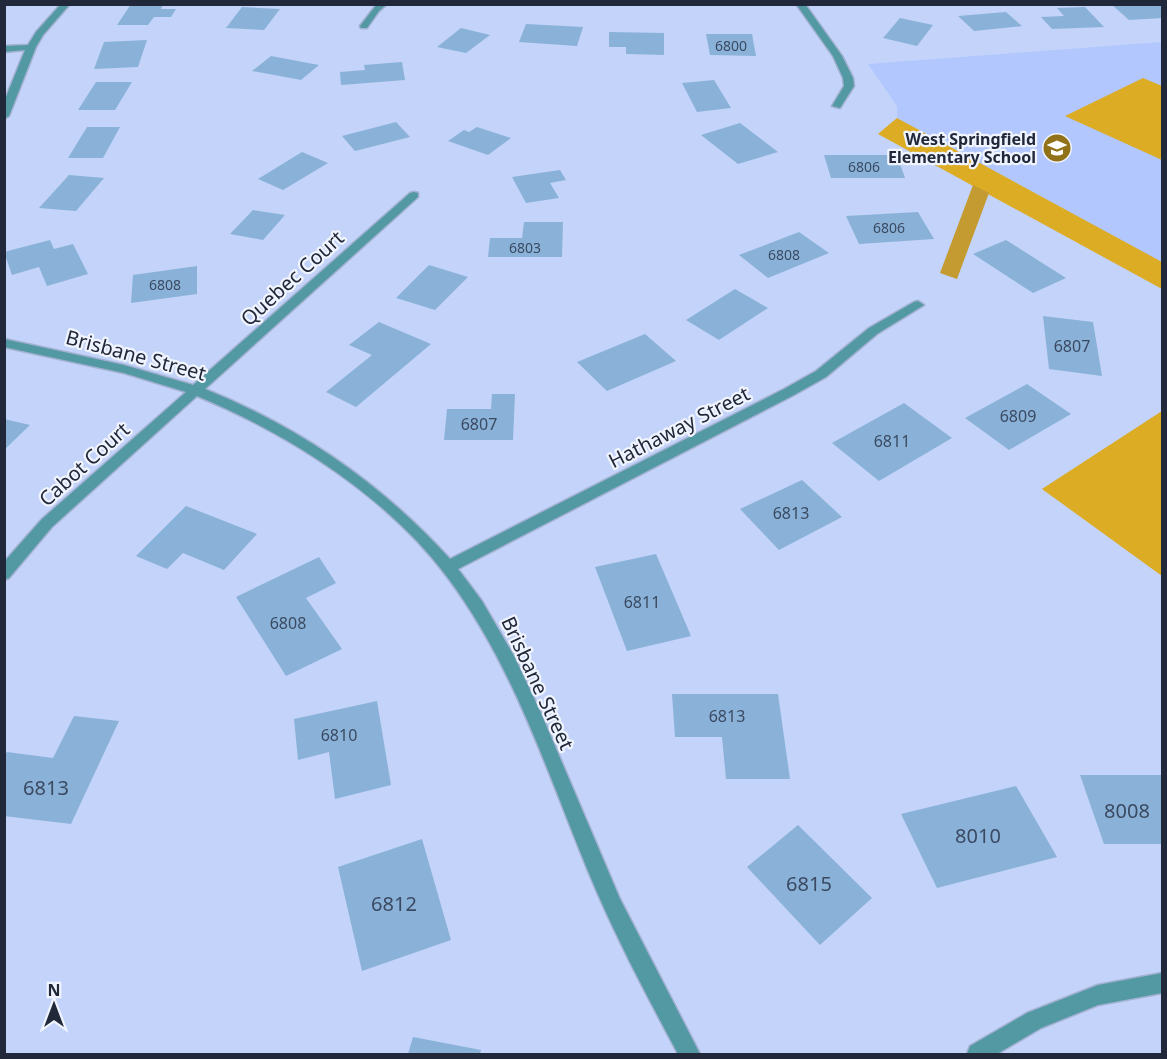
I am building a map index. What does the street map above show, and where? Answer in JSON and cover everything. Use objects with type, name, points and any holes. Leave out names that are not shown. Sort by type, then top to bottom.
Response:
[{"type":"street","points":[[4,116],[31,47],[39,34],[66,4]]},
{"type":"street","points":[[364,26],[376,9],[383,4]]},
{"type":"street","points":[[800,4],[849,79],[849,89],[837,106]]},
{"type":"street","points":[[4,49],[31,47]]},
{"type":"street","name":"Quebec Court","points":[[196,390],[414,195]]},
{"type":"street","name":"Hathaway Street","points":[[448,567],[797,388],[821,374],[873,332],[918,305]]},
{"type":"street","name":"Brisbane Street","points":[[4,343],[140,373],[196,390],[255,417],[325,457],[357,481],[421,538],[448,567],[476,604],[509,662],[618,917],[689,1054]]},
{"type":"street","name":"Cabot Court","points":[[4,574],[46,523],[196,390]]},
{"type":"street","points":[[978,1054],[1034,1020],[1098,995],[1162,982]]},
{"type":"shaded area","name":"West Springfield Elementary School","points":[[1162,42],[1162,263],[897,118],[897,106],[868,64]]},
{"type":"shaded area","points":[[1143,78],[1162,86],[1162,160],[1065,116]]},
{"type":"shaded area","points":[[897,118],[1162,262],[1162,289],[878,134]]},
{"type":"shaded area","points":[[973,185],[989,193],[957,279],[940,273]]},
{"type":"shaded area","points":[[1162,411],[1162,576],[1042,489]]},
{"type":"building","points":[[131,4],[163,4],[161,9],[176,9],[171,17],[154,17],[148,25],[117,25]]},
{"type":"building","points":[[1111,4],[1162,4],[1162,18],[1129,20]]},
{"type":"building","points":[[242,7],[280,9],[264,30],[226,28]]},
{"type":"building","points":[[1085,7],[1104,27],[1052,29],[1041,17],[1064,16],[1057,8]]},
{"type":"building","points":[[1006,12],[1022,26],[974,31],[958,16]]},
{"type":"building","points":[[900,18],[933,25],[917,46],[883,38]]},
{"type":"building","points":[[526,24],[583,27],[577,46],[519,42]]},
{"type":"building","points":[[461,28],[490,35],[466,53],[437,47]]},
{"type":"building","points":[[609,32],[664,33],[664,55],[626,54],[626,47],[609,47]]},
{"type":"building","points":[[706,34],[752,34],[756,56],[710,55]]},
{"type":"building","points":[[147,40],[138,67],[94,69],[104,42]]},
{"type":"building","points":[[271,56],[319,65],[301,80],[252,71]]},
{"type":"building","points":[[402,62],[405,80],[341,85],[340,72],[365,70],[364,65]]},
{"type":"building","points":[[714,80],[731,108],[697,112],[682,83]]},
{"type":"building","points":[[96,82],[132,82],[115,110],[78,110]]},
{"type":"building","points":[[396,122],[410,137],[355,151],[342,136]]},
{"type":"building","points":[[740,123],[778,152],[738,164],[701,135]]},
{"type":"building","points":[[87,127],[120,127],[103,158],[68,158]]},
{"type":"building","points":[[477,127],[511,138],[488,155],[448,141],[464,130],[469,132]]},
{"type":"building","points":[[302,152],[328,163],[283,190],[258,179]]},
{"type":"building","points":[[824,155],[897,155],[905,178],[831,178]]},
{"type":"building","points":[[560,170],[566,180],[550,183],[559,198],[526,203],[512,177]]},
{"type":"building","points":[[69,175],[104,178],[76,211],[39,208]]},
{"type":"building","points":[[253,210],[285,215],[263,240],[230,234]]},
{"type":"building","points":[[918,212],[934,239],[859,244],[846,216]]},
{"type":"building","points":[[524,222],[563,222],[562,257],[488,257],[490,238],[522,238]]},
{"type":"building","points":[[799,232],[829,253],[768,278],[739,255]]},
{"type":"building","points":[[50,240],[54,249],[73,244],[88,274],[47,286],[39,267],[12,275],[4,252]]},
{"type":"building","points":[[1006,240],[1066,278],[1033,293],[973,254]]},
{"type":"building","points":[[429,265],[468,277],[435,310],[396,298]]},
{"type":"building","points":[[197,266],[197,294],[131,303],[133,275]]},
{"type":"building","points":[[735,289],[768,308],[719,340],[686,320]]},
{"type":"building","points":[[1043,316],[1093,322],[1102,376],[1049,369]]},
{"type":"building","points":[[379,322],[431,344],[356,407],[326,392],[372,355],[349,345]]},
{"type":"building","points":[[645,334],[676,361],[607,391],[577,362]]},
{"type":"building","points":[[1027,384],[1071,414],[1009,450],[965,418]]},
{"type":"building","points":[[492,394],[515,394],[513,440],[444,440],[447,409],[491,409]]},
{"type":"building","points":[[904,403],[952,438],[879,481],[832,443]]},
{"type":"building","points":[[4,419],[30,425],[4,450]]},
{"type":"building","points":[[802,480],[842,517],[779,550],[740,509]]},
{"type":"building","points":[[186,506],[257,534],[224,570],[183,553],[167,569],[136,556]]},
{"type":"building","points":[[656,554],[691,636],[627,651],[595,567]]},
{"type":"building","points":[[319,557],[336,583],[306,598],[342,649],[286,676],[236,597]]},
{"type":"building","points":[[672,694],[778,694],[790,779],[726,779],[722,737],[675,737]]},
{"type":"building","points":[[377,701],[391,785],[335,799],[329,752],[298,760],[294,719]]},
{"type":"building","points":[[74,716],[119,721],[71,824],[4,816],[4,756],[7,752],[53,758]]},
{"type":"building","points":[[1080,775],[1162,775],[1162,844],[1104,844]]},
{"type":"building","points":[[1016,786],[1057,857],[937,888],[901,814]]},
{"type":"building","points":[[798,825],[872,898],[820,945],[747,867]]},
{"type":"building","points":[[422,839],[451,940],[362,971],[338,867]]},
{"type":"building","points":[[413,1037],[481,1050],[480,1054],[408,1054]]},
{"type":"place","name":"West Springfield Elementary School","points":[[1057,148]]}]
